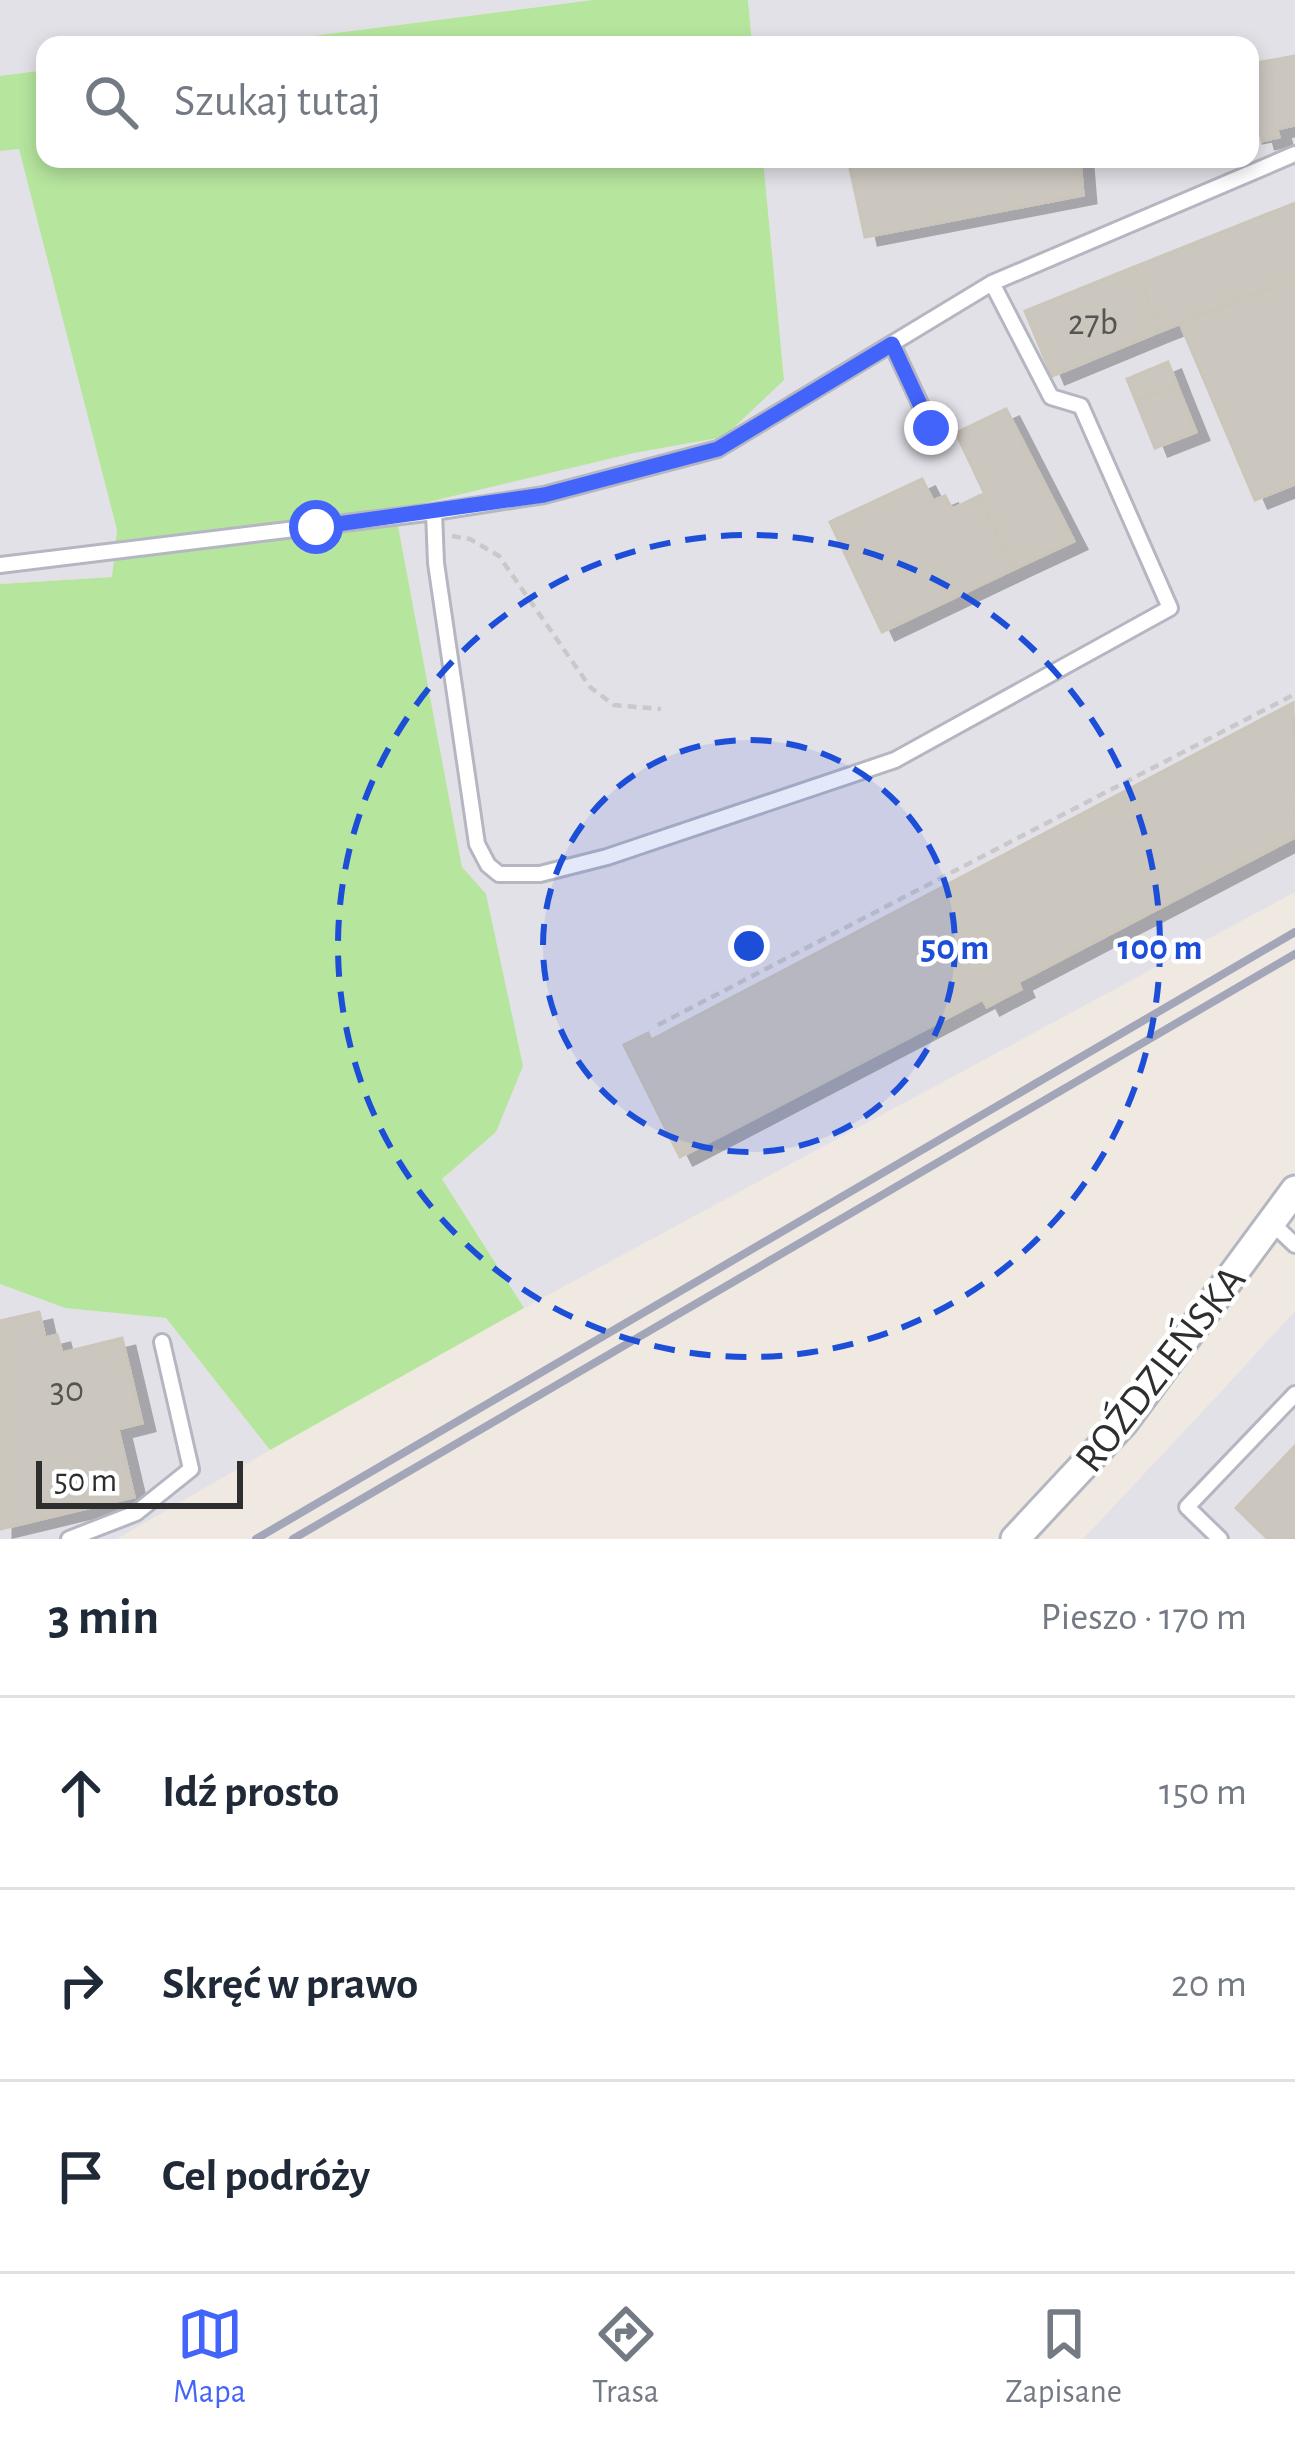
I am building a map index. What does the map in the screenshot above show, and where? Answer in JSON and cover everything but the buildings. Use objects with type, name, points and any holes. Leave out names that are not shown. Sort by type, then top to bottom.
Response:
[{"type":"street","name":"ROŹDZIEŃSKA","points":[[1015,1539],[1124,1423],[1295,1190]]},
{"type":"lane","points":[[0,566],[544,495],[718,449],[992,283],[1295,154]]},
{"type":"lane","points":[[434,512],[477,844],[499,874],[540,874],[607,856],[895,760],[1170,608],[1081,406],[1051,397],[992,283]]},
{"type":"lane","points":[[892,344],[931,428]]},
{"type":"lane","points":[[1271,1222],[1295,1246]]},
{"type":"lane","points":[[69,1539],[136,1513],[191,1469],[162,1342]]},
{"type":"lane","points":[[1220,1539],[1187,1507],[1295,1394]]},
{"type":"path","points":[[434,534],[470,538],[499,556],[590,687],[614,705],[661,709]]},
{"type":"path","points":[[658,1025],[1295,694]]},
{"type":"shaded area","points":[[0,0],[593,0],[312,36],[36,36],[36,71],[0,76]]},
{"type":"shaded area","points":[[748,0],[1295,0],[1295,892],[524,1308],[442,1179],[496,1132],[486,895],[462,868],[395,510],[634,453],[724,437],[784,380],[764,168],[1259,168],[1259,36],[751,36]]},
{"type":"shaded area","points":[[19,148],[117,530],[113,577],[0,584],[0,151]]},
{"type":"shaded area","points":[[0,1284],[65,1308],[166,1318],[270,1450],[117,1539],[0,1539]]},
{"type":"shaded area","points":[[1295,1311],[1295,1539],[1083,1539],[1219,1394]]},
{"type":"green space","points":[[593,0],[748,0],[751,36],[312,36]]},
{"type":"green space","points":[[36,71],[36,168],[764,168],[784,380],[724,437],[634,453],[395,510],[462,867],[486,894],[523,1066],[496,1132],[442,1179],[524,1308],[270,1450],[166,1318],[65,1308],[0,1284],[0,584],[112,577],[117,530],[19,149],[0,151],[0,76]]},
{"type":"railway","points":[[256,1539],[1295,932]]},
{"type":"railway","points":[[293,1539],[1295,954]]},
{"type":"route","points":[[316,527],[544,495],[718,449],[892,344],[931,428]]}]
